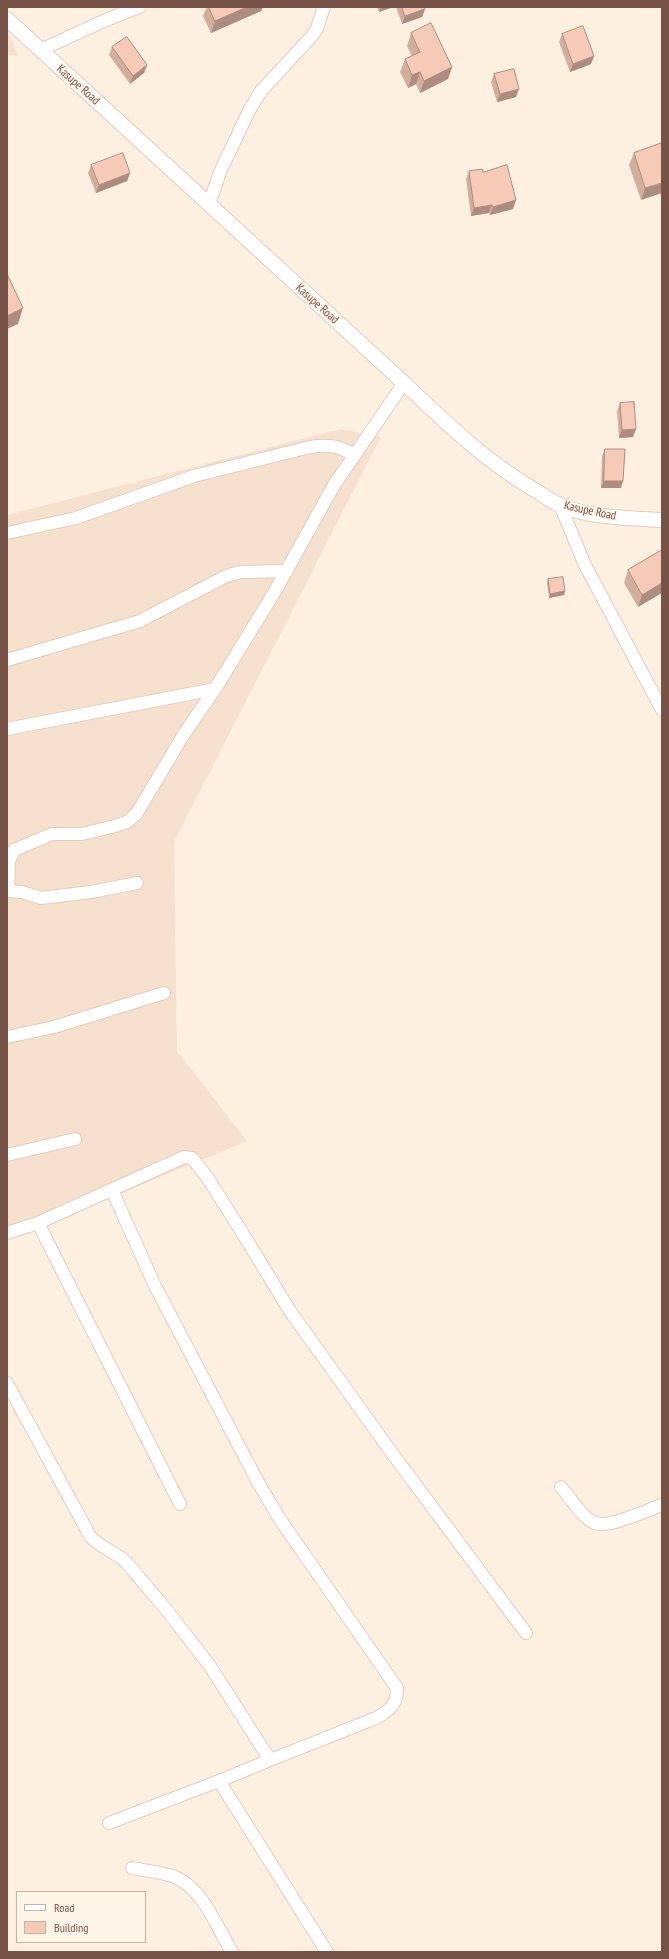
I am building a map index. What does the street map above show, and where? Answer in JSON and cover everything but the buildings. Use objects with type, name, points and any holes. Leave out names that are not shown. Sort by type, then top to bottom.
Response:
[{"type":"street","points":[[40,50],[119,14],[140,7]]},
{"type":"street","points":[[209,205],[220,172],[260,91],[312,36],[317,28],[324,7]]},
{"type":"street","name":"Kasupe Road","points":[[7,19],[404,383],[459,436],[483,456],[508,475],[560,505],[610,517],[662,520]]},
{"type":"street","points":[[137,883],[91,892],[41,898],[22,892],[8,891],[9,860],[14,850],[52,834],[91,833],[127,822],[132,818],[215,689],[287,570],[334,485],[404,383]]},
{"type":"street","points":[[7,533],[76,518],[194,476],[310,447],[326,444],[343,449],[355,455]]},
{"type":"street","points":[[560,505],[585,566],[662,710]]},
{"type":"street","points":[[7,660],[140,621],[226,576],[240,572],[287,570]]},
{"type":"street","points":[[7,729],[215,689]]},
{"type":"street","points":[[7,1037],[62,1025],[164,993]]},
{"type":"street","points":[[7,1155],[75,1139]]},
{"type":"street","points":[[7,1233],[38,1223],[184,1157],[195,1160],[240,1229],[290,1312],[389,1449],[526,1633]]},
{"type":"street","points":[[110,1822],[220,1781],[376,1718],[388,1711],[397,1699],[397,1688],[279,1518],[258,1482],[155,1286],[112,1190]]},
{"type":"street","points":[[38,1223],[180,1504]]},
{"type":"street","points":[[7,1383],[90,1536],[96,1543],[119,1556],[126,1562],[165,1608],[210,1666],[270,1760]]},
{"type":"street","points":[[561,1487],[583,1514],[594,1523],[600,1525],[611,1523],[662,1505]]},
{"type":"street","points":[[220,1781],[327,1952]]},
{"type":"street","points":[[132,1868],[158,1872],[187,1884],[203,1902],[232,1952]]},
{"type":"shaded area","points":[[7,33],[11,37],[18,56],[7,55]]},
{"type":"shaded area","points":[[341,429],[381,437],[174,842],[177,1051],[247,1141],[7,1241],[7,515]]}]
